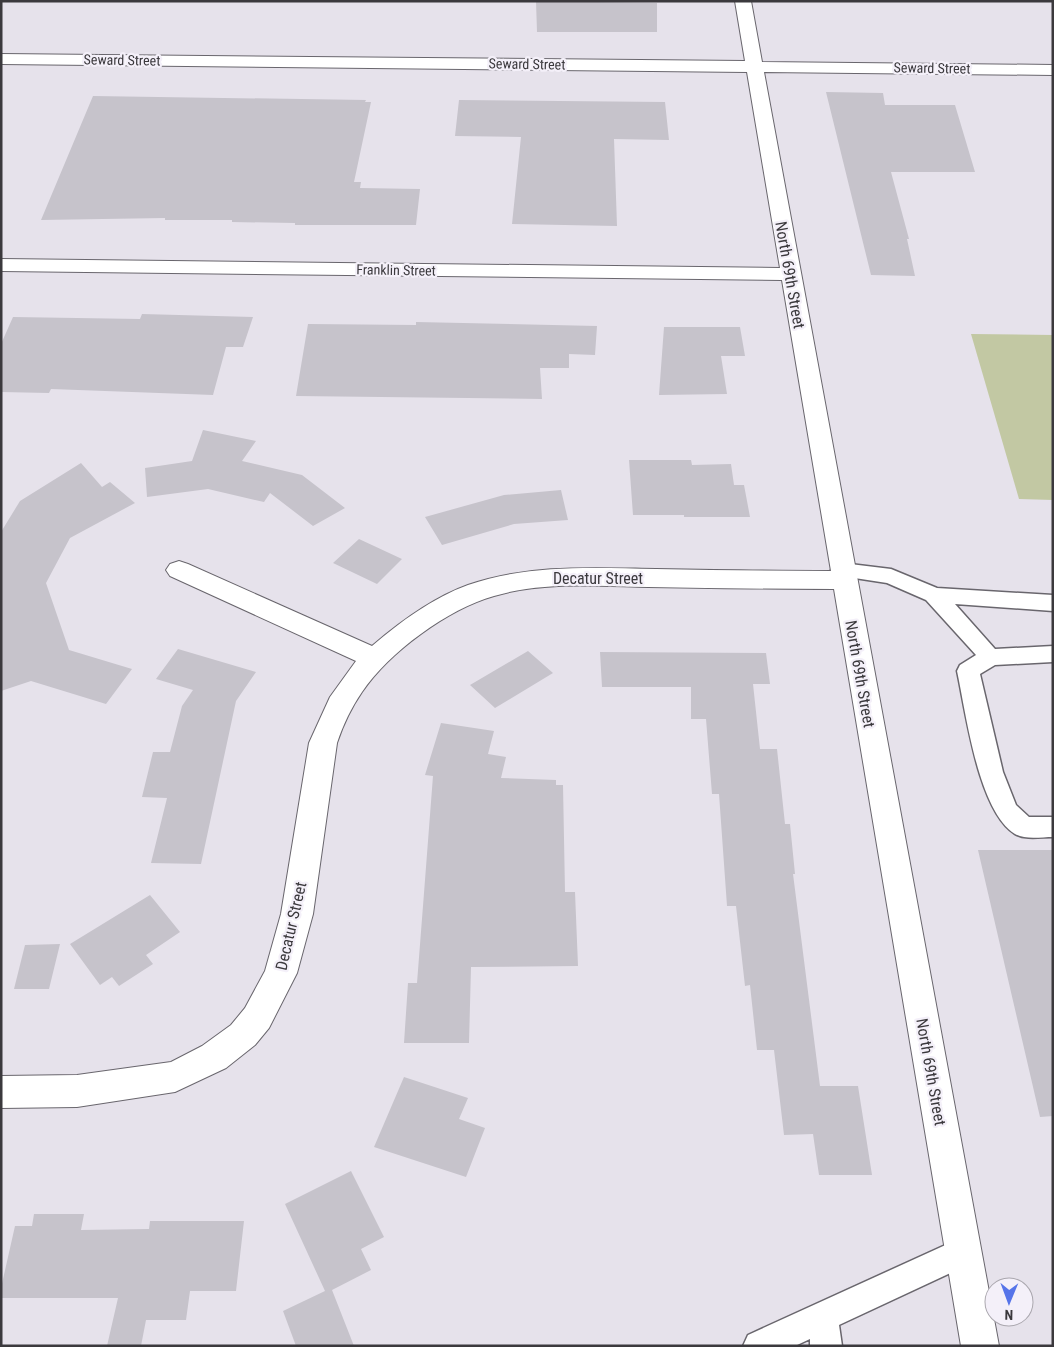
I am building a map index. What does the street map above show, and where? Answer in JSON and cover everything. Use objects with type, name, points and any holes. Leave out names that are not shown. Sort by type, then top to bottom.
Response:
[{"type":"street","name":"North 69th Street","points":[[743,1],[980,1346]]},
{"type":"street","name":"Seward Street","points":[[1,58],[1053,70]]},
{"type":"street","name":"Franklin Street","points":[[1,265],[790,274]]},
{"type":"street","points":[[179,570],[374,658]]},
{"type":"street","name":"Decatur Street","points":[[1,1092],[77,1091],[175,1077],[214,1057],[243,1035],[257,1018],[281,974],[297,914],[323,744],[330,722],[354,682],[374,658],[428,617],[457,600],[491,587],[550,577],[843,575]]},
{"type":"lane","points":[[843,575],[891,576],[934,596],[1053,603]]},
{"type":"lane","points":[[934,596],[990,657]]},
{"type":"lane","points":[[1053,654],[990,657],[968,671],[991,772],[1006,811],[1024,826],[1053,827]]},
{"type":"lane","points":[[759,1346],[824,1331],[963,1252]]},
{"type":"green space","points":[[971,334],[1053,335],[1053,500],[1019,499]]},
{"type":"building","points":[[536,1],[657,3],[657,32],[537,32]]},
{"type":"building","points":[[826,92],[883,93],[885,105],[955,105],[975,172],[891,172],[909,239],[907,239],[915,276],[871,275]]},
{"type":"building","points":[[93,96],[366,100],[365,102],[371,102],[354,182],[361,182],[360,188],[420,189],[416,225],[295,225],[295,223],[232,222],[232,220],[165,220],[165,218],[41,220]]},
{"type":"building","points":[[459,100],[665,102],[669,140],[614,139],[617,226],[512,224],[521,137],[455,136]]},
{"type":"building","points":[[142,314],[253,317],[243,347],[226,347],[213,395],[51,389],[49,393],[1,392],[1,344],[13,317],[140,319]]},
{"type":"building","points":[[416,322],[597,326],[595,355],[569,354],[569,368],[540,368],[542,399],[296,396],[308,324],[416,325]]},
{"type":"building","points":[[664,327],[740,327],[745,356],[721,356],[727,394],[659,395]]},
{"type":"building","points":[[203,430],[256,441],[242,461],[302,475],[345,508],[313,526],[270,493],[264,502],[208,489],[147,497],[145,468],[192,461]]},
{"type":"building","points":[[629,460],[691,460],[692,465],[731,464],[734,485],[744,485],[750,517],[633,515]]},
{"type":"building","points":[[81,463],[102,487],[110,482],[135,503],[70,538],[46,583],[69,650],[132,669],[106,704],[31,681],[1,691],[1,532],[20,501]]},
{"type":"building","points":[[561,490],[568,520],[514,524],[442,545],[425,517],[504,495]]},
{"type":"building","points":[[359,539],[402,559],[377,584],[333,563]]},
{"type":"building","points":[[178,649],[256,672],[236,701],[201,864],[151,863],[167,798],[142,797],[153,752],[170,752],[182,706],[193,690],[156,679]]},
{"type":"building","points":[[528,651],[553,673],[495,708],[470,685]]},
{"type":"building","points":[[600,652],[766,653],[770,684],[753,684],[760,749],[777,749],[785,824],[790,824],[795,874],[793,874],[820,1086],[858,1086],[872,1175],[819,1175],[813,1134],[784,1135],[774,1050],[757,1050],[750,985],[745,986],[736,906],[727,906],[719,794],[712,794],[706,719],[691,719],[691,687],[602,687]]},
{"type":"building","points":[[441,723],[494,731],[488,754],[506,757],[501,778],[556,780],[556,785],[563,785],[565,892],[575,892],[578,966],[471,967],[469,1043],[404,1043],[408,983],[417,983],[433,776],[425,775]]},
{"type":"building","points":[[978,850],[1053,850],[1053,1116],[1040,1117]]},
{"type":"building","points":[[150,895],[180,932],[146,955],[153,964],[119,986],[112,977],[100,985],[70,944]]},
{"type":"building","points":[[60,944],[49,989],[14,989],[25,945]]},
{"type":"building","points":[[404,1077],[468,1098],[459,1119],[485,1128],[466,1177],[374,1147]]},
{"type":"building","points":[[351,1171],[384,1237],[361,1249],[371,1270],[332,1290],[354,1346],[296,1346],[283,1311],[325,1291],[285,1204]]},
{"type":"building","points":[[34,1214],[84,1214],[81,1230],[149,1229],[150,1221],[244,1221],[236,1291],[190,1291],[186,1320],[146,1320],[141,1346],[107,1346],[118,1298],[1,1298],[1,1288],[15,1226],[32,1226]]}]
